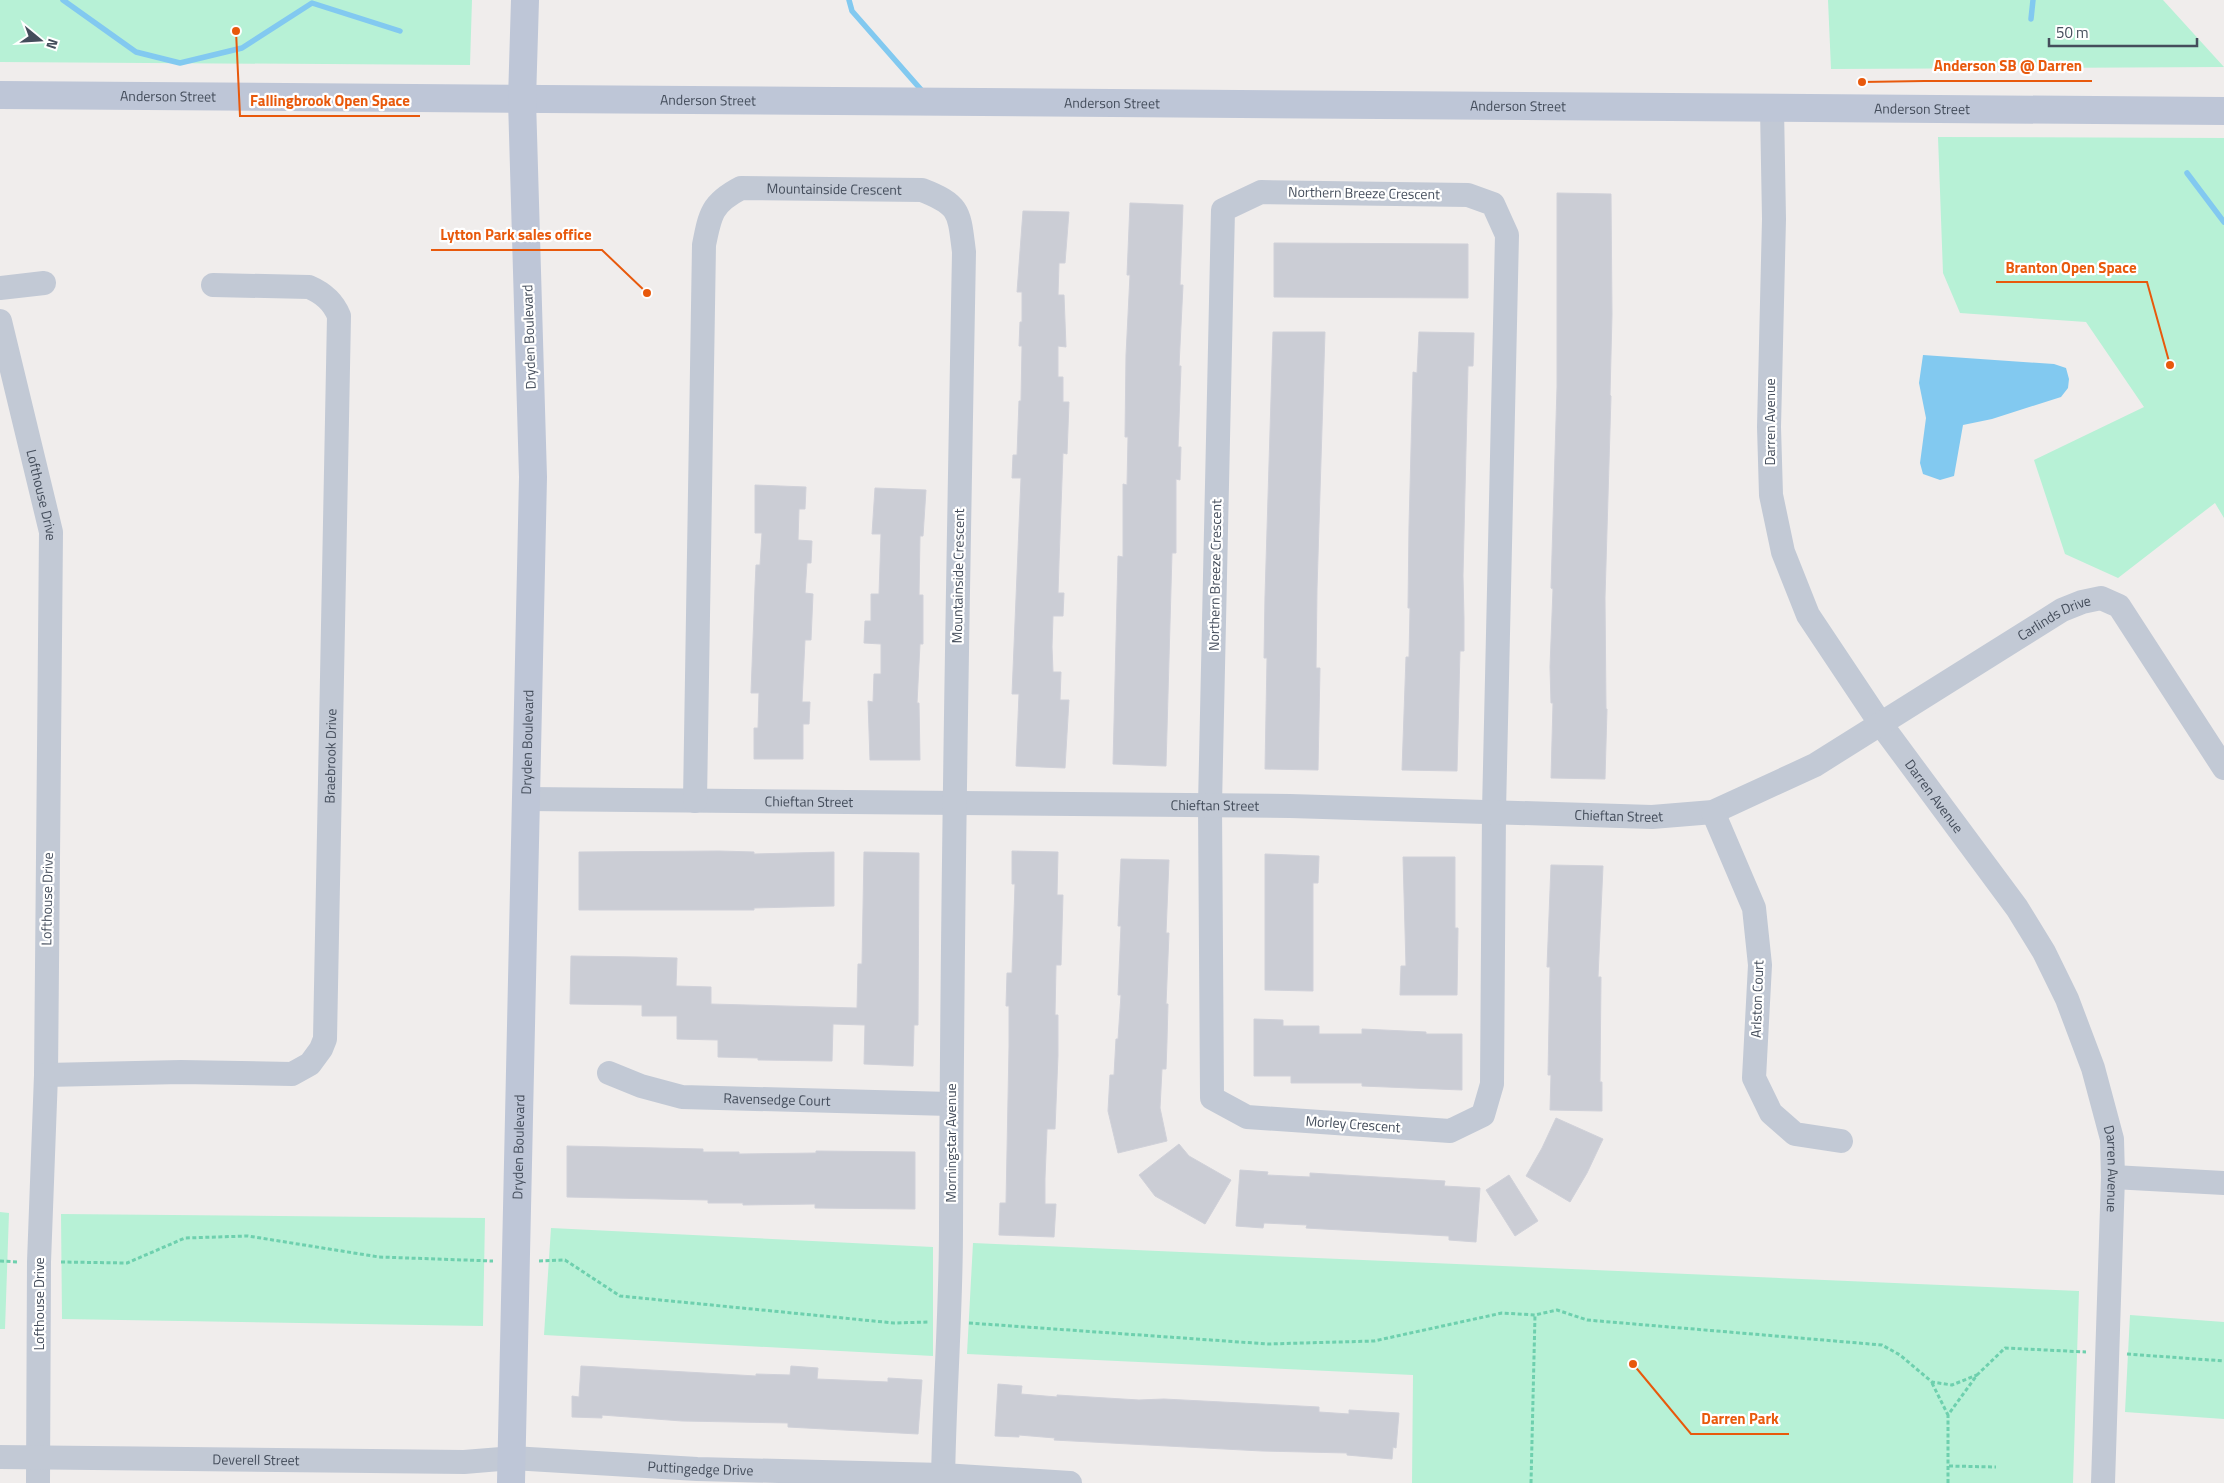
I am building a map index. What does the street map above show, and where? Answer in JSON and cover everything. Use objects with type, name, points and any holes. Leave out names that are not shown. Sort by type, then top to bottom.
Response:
[{"type":"street","name":"Dryden Boulevard","points":[[512,1470],[533,477],[522,100],[525,0]]},
{"type":"street","name":"Anderson Street","points":[[0,95],[2224,111]]},
{"type":"street","name":"Darren Avenue","points":[[1772,108],[1774,219],[1769,427],[1771,495],[1783,552],[1808,615],[1880,724],[2017,908],[2044,952],[2067,999],[2093,1068],[2112,1139],[2113,1177],[2103,1483]]},
{"type":"street","name":"Mountainside Crescent","points":[[695,801],[704,245],[709,219],[722,198],[741,188],[922,190],[943,198],[957,211],[964,252],[954,803]]},
{"type":"street","name":"Northern Breeze Crescent","points":[[1210,806],[1224,210],[1261,192],[1468,195],[1493,204],[1507,234],[1494,811]]},
{"type":"street","points":[[0,288],[44,284]]},
{"type":"street","name":"Braebrook Drive","points":[[46,1075],[181,1072],[292,1074],[310,1064],[321,1050],[324,1039],[339,316],[330,301],[320,292],[309,287],[213,284]]},
{"type":"street","name":"Lofthouse Drive","points":[[0,321],[51,532],[46,1075],[39,1262],[38,1483]]},
{"type":"street","name":"Carlinds Drive","points":[[1880,724],[2062,610],[2082,602],[2101,598],[2119,606],[2224,768]]},
{"type":"street","name":"Chieftan Street","points":[[527,799],[1210,806],[1494,811],[1652,817],[1713,812],[1815,765],[1880,724]]},
{"type":"street","name":"Morningstar Avenue","points":[[943,1479],[951,1232],[950,1104],[954,803]]},
{"type":"street","name":"Morley Crescent","points":[[1210,806],[1212,1098],[1247,1117],[1450,1131],[1482,1115],[1492,1084],[1494,811]]},
{"type":"street","name":"Arlston Court","points":[[1713,812],[1754,908],[1760,965],[1754,1078],[1771,1113],[1795,1134],[1841,1141]]},
{"type":"street","name":"Ravensedge Court","points":[[609,1074],[641,1086],[682,1097],[950,1104]]},
{"type":"street","points":[[2113,1177],[2224,1182]]},
{"type":"street","name":"Deverell Street","points":[[0,1458],[464,1462],[512,1470]]},
{"type":"street","name":"Puttingedge Drive","points":[[512,1470],[696,1476],[943,1479],[1070,1483]]},
{"type":"path","points":[[39,1262],[128,1263],[185,1238],[248,1236],[379,1257],[517,1262],[565,1260],[620,1296],[894,1323],[948,1321],[1268,1344],[1374,1341],[1502,1313],[1535,1315],[1557,1310],[1587,1320],[1882,1345],[1900,1355],[1932,1382],[1948,1416],[1948,1483]]},
{"type":"path","points":[[1531,1483],[1535,1315]]},
{"type":"path","points":[[1932,1382],[1952,1385],[1977,1375],[1948,1416]]},
{"type":"path","points":[[1949,1466],[1996,1467]]},
{"type":"green space","points":[[0,0],[472,0],[470,65],[0,62]]},
{"type":"green space","points":[[1828,0],[2163,0],[2224,67],[1831,69]]},
{"type":"green space","points":[[1938,137],[2224,138],[2224,518],[2215,503],[2118,578],[2065,554],[2034,460],[2144,407],[2086,322],[1960,313],[1943,273]]},
{"type":"green space","points":[[0,1212],[9,1213],[5,1329],[0,1329]]},
{"type":"green space","points":[[61,1214],[485,1218],[483,1326],[62,1319]]},
{"type":"green space","points":[[551,1228],[933,1247],[933,1356],[544,1335]]},
{"type":"green space","points":[[973,1243],[2079,1291],[2073,1483],[1412,1483],[1413,1375],[967,1354]]},
{"type":"green space","points":[[2130,1315],[2224,1322],[2224,1419],[2125,1412]]},
{"type":"water","points":[[1923,355],[2054,364],[2066,368],[2069,379],[2068,388],[2061,397],[1992,419],[1963,425],[1954,476],[1940,480],[1923,474],[1920,463],[1926,418],[1919,383]]},
{"type":"building","points":[[1557,193],[1611,194],[1612,314],[1605,598],[1607,709],[1605,779],[1551,778],[1553,703],[1551,703],[1550,667],[1557,387]]},
{"type":"building","points":[[1130,203],[1183,205],[1180,285],[1183,285],[1178,447],[1181,447],[1180,480],[1176,479],[1176,553],[1172,553],[1166,766],[1113,764],[1118,556],[1123,557],[1123,484],[1127,485],[1128,437],[1125,437],[1126,355],[1130,275],[1127,275]]},
{"type":"building","points":[[1023,211],[1069,212],[1065,263],[1059,263],[1058,295],[1064,295],[1066,347],[1058,346],[1058,377],[1063,377],[1063,402],[1069,402],[1067,454],[1063,453],[1058,593],[1064,593],[1063,616],[1053,616],[1052,647],[1053,672],[1061,672],[1060,700],[1069,700],[1065,768],[1016,766],[1019,694],[1012,694],[1021,478],[1012,478],[1013,455],[1017,455],[1019,401],[1021,401],[1022,346],[1019,346],[1020,322],[1022,322],[1022,292],[1017,292]]},
{"type":"building","points":[[1274,243],[1468,244],[1468,298],[1274,297]]},
{"type":"building","points":[[1273,332],[1325,332],[1317,589],[1316,668],[1320,668],[1318,770],[1265,769],[1267,658],[1264,658],[1265,596]]},
{"type":"building","points":[[1419,332],[1474,333],[1473,366],[1468,366],[1463,576],[1464,651],[1460,651],[1457,771],[1402,770],[1406,657],[1409,657],[1409,526],[1413,372],[1417,373]]},
{"type":"building","points":[[755,485],[806,487],[805,509],[799,509],[798,540],[812,541],[811,563],[807,563],[805,593],[813,594],[811,640],[805,640],[802,702],[810,702],[809,724],[803,724],[803,759],[754,759],[754,728],[758,728],[759,693],[751,693],[756,565],[760,565],[762,533],[755,533]]},
{"type":"building","points":[[875,488],[926,490],[923,536],[920,536],[919,595],[923,595],[923,644],[920,644],[917,703],[919,703],[920,760],[870,760],[868,701],[873,702],[874,674],[881,674],[881,644],[864,643],[865,621],[871,621],[871,594],[879,594],[881,534],[872,534]]},
{"type":"building","points":[[1012,851],[1058,852],[1057,895],[1063,895],[1061,965],[1056,965],[1055,1015],[1058,1015],[1058,1055],[1055,1129],[1047,1129],[1045,1178],[1045,1204],[1056,1204],[1054,1237],[999,1235],[1000,1203],[1006,1203],[1009,1006],[1006,1006],[1007,973],[1012,973],[1015,884],[1012,884]]},
{"type":"building","points":[[579,852],[754,852],[754,854],[834,852],[834,906],[754,908],[754,910],[579,910]]},
{"type":"building","points":[[864,852],[919,853],[918,1025],[914,1025],[913,1066],[864,1064],[865,1025],[833,1024],[832,1061],[758,1060],[758,1058],[718,1057],[718,1040],[677,1039],[677,1016],[642,1016],[642,1005],[570,1004],[571,956],[677,958],[676,986],[711,987],[711,1004],[857,1008],[858,964],[862,964]]},
{"type":"building","points":[[1265,854],[1319,856],[1318,883],[1313,883],[1313,991],[1265,990]]},
{"type":"building","points":[[1403,857],[1455,857],[1455,928],[1458,928],[1457,995],[1400,995],[1401,966],[1406,966]]},
{"type":"building","points":[[1121,859],[1169,860],[1166,933],[1169,933],[1166,1069],[1162,1069],[1160,1108],[1167,1141],[1118,1153],[1108,1111],[1110,1075],[1114,1075],[1121,995],[1118,995],[1121,926],[1118,926]]},
{"type":"building","points":[[1551,865],[1603,866],[1598,977],[1601,977],[1600,1082],[1602,1082],[1602,1111],[1550,1110],[1551,1075],[1548,1075],[1550,967],[1547,967]]},
{"type":"building","points":[[1254,1019],[1283,1020],[1283,1026],[1319,1026],[1319,1034],[1362,1034],[1362,1029],[1426,1032],[1426,1034],[1462,1034],[1462,1090],[1362,1086],[1362,1083],[1291,1083],[1291,1076],[1254,1076]]},
{"type":"building","points":[[1556,1118],[1603,1139],[1587,1173],[1570,1202],[1526,1176]]},
{"type":"building","points":[[1179,1144],[1189,1156],[1231,1180],[1205,1224],[1155,1196],[1139,1175]]},
{"type":"building","points":[[567,1146],[703,1149],[703,1152],[739,1152],[739,1154],[816,1153],[816,1151],[915,1152],[915,1209],[815,1208],[815,1204],[743,1205],[743,1203],[708,1203],[708,1200],[567,1197]]},
{"type":"building","points":[[1240,1170],[1268,1172],[1267,1175],[1310,1177],[1310,1173],[1445,1181],[1444,1186],[1480,1188],[1476,1242],[1449,1240],[1449,1236],[1306,1228],[1307,1225],[1264,1223],[1263,1228],[1236,1226]]},
{"type":"building","points":[[1509,1175],[1538,1221],[1515,1236],[1486,1190]]},
{"type":"building","points":[[581,1366],[756,1376],[756,1374],[790,1375],[791,1366],[818,1368],[817,1379],[888,1382],[888,1378],[922,1380],[918,1434],[788,1427],[788,1423],[682,1421],[602,1415],[602,1418],[572,1417],[572,1396],[579,1397]]},
{"type":"building","points":[[998,1384],[1022,1386],[1021,1394],[1057,1397],[1057,1395],[1139,1400],[1164,1399],[1319,1407],[1319,1412],[1349,1414],[1349,1410],[1399,1413],[1396,1448],[1393,1447],[1392,1459],[1347,1455],[1347,1453],[1262,1451],[1054,1440],[1055,1438],[1019,1435],[1019,1437],[995,1436]]},
{"type":"waterway","points":[[63,0],[136,52],[180,63],[242,48],[312,3],[400,31]]},
{"type":"waterway","points":[[849,0],[852,11],[924,93]]},
{"type":"waterway","points":[[2031,19],[2033,0]]},
{"type":"waterway","points":[[2187,173],[2224,222]]},
{"type":"place","name":"Fallingbrook Open Space","points":[[236,31]]},
{"type":"place","name":"Anderson SB @ Darren","points":[[1862,82]]},
{"type":"place","name":"Lytton Park sales office","points":[[647,293]]},
{"type":"place","name":"Branton Open Space","points":[[2170,365]]},
{"type":"place","name":"Darren Park","points":[[1633,1364]]}]
